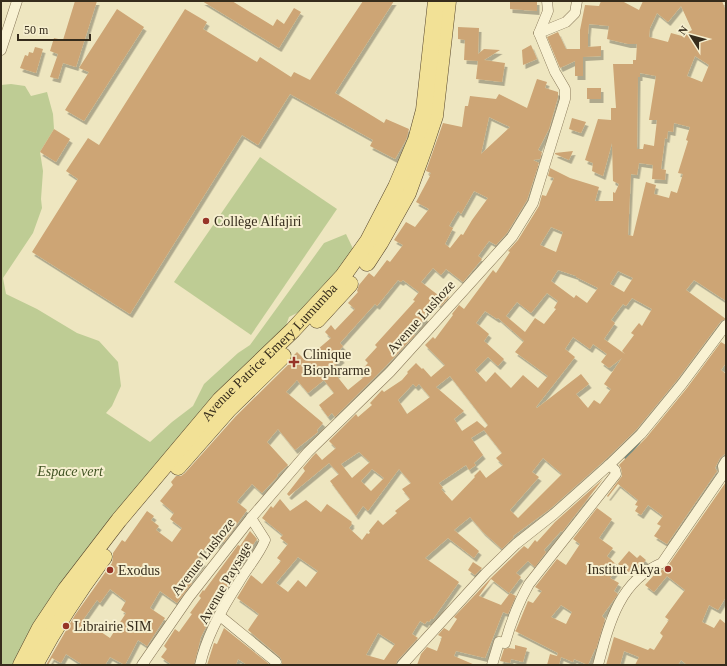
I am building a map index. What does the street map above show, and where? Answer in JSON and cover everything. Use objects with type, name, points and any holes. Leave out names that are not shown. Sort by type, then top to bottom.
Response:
[{"type":"main road","name":"Avenue Patrice Emery Lumumba","points":[[402,190],[424,110],[436,1]]},
{"type":"main road","name":"Avenue Patrice Emery Lumumba","points":[[21,665],[40,628],[66,589],[119,520],[343,276],[402,190],[435,116],[448,1]]},
{"type":"main road","name":"Avenue Patrice Emery Lumumba","points":[[34,665],[51,634],[76,595],[126,527],[225,405]]},
{"type":"street","points":[[1,50],[17,1]]},
{"type":"street","points":[[539,33],[548,11],[547,1]]},
{"type":"street","points":[[539,33],[566,22],[575,13],[577,1]]},
{"type":"street","name":"Avenue Lushoze","points":[[142,665],[189,597],[251,518],[308,452],[390,372],[512,237],[533,203],[565,99],[565,89],[555,72],[539,33]]},
{"type":"street","points":[[402,665],[486,573],[516,544],[554,514],[632,443],[686,379],[726,324]]},
{"type":"street","points":[[598,665],[616,608],[628,590],[648,568],[662,563],[724,473],[722,466],[726,461]]},
{"type":"street","points":[[492,665],[499,642],[505,644],[520,599],[529,584],[616,474],[615,470],[609,465]]},
{"type":"street","name":"Avenue Paysage","points":[[200,665],[204,649],[220,616],[238,583],[265,540],[251,518]]},
{"type":"street","points":[[220,616],[277,664]]},
{"type":"green space","name":"Espace vert","points":[[11,84],[25,86],[31,96],[47,92],[53,114],[54,129],[40,152],[43,171],[41,199],[42,208],[33,233],[3,278],[6,294],[37,309],[77,333],[99,341],[118,362],[121,386],[112,406],[106,413],[150,442],[172,422],[193,406],[204,384],[238,353],[250,345],[324,243],[346,234],[357,257],[319,302],[289,317],[280,343],[149,485],[21,665],[1,665],[1,85]]},
{"type":"green space","points":[[260,157],[337,209],[251,335],[174,282]]},
{"type":"building","points":[[75,1],[97,1],[76,67],[63,63],[58,79],[50,77],[58,54],[50,51],[54,38],[63,40]]},
{"type":"building","points":[[202,1],[232,1],[273,26],[277,19],[284,24],[294,8],[301,12],[279,48]]},
{"type":"building","points":[[363,1],[394,1],[335,93],[384,123],[386,119],[409,129],[406,140],[395,159],[370,146],[373,140],[290,94],[258,145],[242,135],[130,314],[32,252],[78,179],[66,171],[88,138],[99,145],[185,9],[207,22],[203,29],[257,62],[260,57],[291,77],[294,72],[310,80]]},
{"type":"building","points":[[510,1],[537,1],[537,11],[510,9]]},
{"type":"building","points":[[601,1],[622,1],[639,10],[643,1],[722,1],[726,11],[726,301],[694,280],[686,290],[726,319],[721,321],[677,380],[636,430],[550,509],[513,536],[514,537],[502,549],[483,532],[470,517],[454,530],[479,551],[474,558],[448,538],[425,558],[459,582],[433,619],[429,622],[427,621],[425,624],[420,621],[412,634],[418,638],[397,661],[396,665],[282,665],[280,657],[248,630],[259,614],[237,598],[251,575],[262,584],[281,561],[277,558],[288,544],[280,538],[283,535],[262,518],[271,506],[273,508],[280,499],[290,511],[306,500],[321,512],[327,504],[352,522],[349,528],[362,540],[367,533],[370,533],[369,531],[378,520],[383,525],[397,513],[395,511],[410,499],[402,489],[411,483],[399,469],[368,511],[363,506],[356,516],[330,481],[339,474],[329,463],[289,496],[287,494],[305,471],[303,468],[313,456],[316,453],[322,460],[336,448],[329,441],[356,414],[358,417],[372,405],[370,403],[382,390],[384,392],[402,380],[408,373],[407,372],[416,363],[431,377],[445,365],[425,345],[433,337],[435,339],[459,305],[464,309],[493,270],[496,273],[510,252],[508,251],[518,240],[539,206],[542,195],[546,196],[554,178],[548,176],[550,168],[570,178],[599,187],[595,201],[613,201],[613,192],[615,193],[619,184],[613,181],[612,143],[603,176],[592,171],[593,163],[585,160],[598,119],[611,120],[611,108],[616,108],[613,64],[633,64],[633,60],[636,60],[637,44],[628,44],[607,39],[609,26],[589,24],[588,47],[601,46],[601,56],[583,57],[583,76],[575,76],[575,61],[560,68],[547,37],[558,32],[566,49],[580,49],[580,30],[585,5],[599,6]],"holes":[[[681,6],[692,30],[682,36],[671,33],[668,42],[649,37],[650,28],[657,13],[668,22]],[[695,56],[709,65],[702,82],[687,76]],[[640,73],[656,76],[649,120],[657,120],[654,146],[644,144],[643,149],[637,149],[638,77],[640,77]],[[674,123],[690,127],[686,140],[688,141],[678,173],[683,174],[677,193],[671,191],[669,198],[654,194],[656,185],[646,182],[633,236],[628,235],[631,174],[637,175],[639,163],[653,165],[652,179],[665,180],[666,170],[661,169],[665,138],[667,139],[668,131],[673,132]],[[551,227],[563,232],[556,252],[540,245]],[[558,270],[576,276],[598,288],[587,303],[576,295],[574,298],[551,281]],[[618,271],[633,278],[624,292],[610,284]],[[547,293],[558,301],[554,308],[556,309],[544,324],[535,318],[525,332],[506,316],[517,302],[531,313]],[[632,298],[652,309],[642,326],[639,323],[631,333],[634,335],[622,351],[625,354],[604,339],[615,323],[611,320],[623,304],[626,306]],[[485,311],[497,319],[498,318],[524,341],[515,352],[548,376],[538,388],[523,375],[511,388],[495,372],[486,382],[475,370],[488,357],[498,366],[504,359],[484,341],[489,334],[476,323]],[[573,337],[590,349],[593,344],[607,354],[601,362],[609,368],[622,358],[604,384],[611,389],[600,404],[594,400],[588,408],[576,394],[589,384],[581,374],[537,408],[536,407],[575,357],[565,349]],[[450,376],[488,425],[485,428],[477,421],[462,431],[454,419],[464,411],[436,387]],[[413,384],[416,387],[419,384],[430,397],[407,414],[398,400]],[[484,430],[502,453],[496,458],[503,465],[486,478],[480,470],[452,501],[441,489],[443,488],[439,483],[466,465],[469,470],[476,465],[474,463],[483,455],[471,438]],[[359,452],[370,462],[352,478],[341,464]],[[543,458],[562,474],[518,518],[510,510],[539,477],[532,472]],[[372,469],[384,478],[371,491],[361,481]],[[298,557],[318,571],[306,587],[298,580],[288,592],[276,583]],[[378,633],[395,644],[384,660],[366,655]]]},
{"type":"building","points":[[117,9],[144,27],[84,121],[65,110],[89,72],[79,68]]},
{"type":"building","points":[[458,27],[479,28],[478,54],[484,49],[500,50],[484,60],[505,63],[502,82],[476,79],[478,61],[464,60],[465,40],[458,39]]},
{"type":"building","points":[[531,45],[537,59],[523,65],[522,50]]},
{"type":"building","points":[[35,47],[43,49],[36,73],[20,68],[25,55],[28,56],[29,52],[33,53]]},
{"type":"building","points":[[537,79],[547,82],[545,88],[558,92],[549,129],[538,150],[542,152],[540,159],[533,160],[539,163],[527,200],[507,233],[496,245],[489,241],[478,256],[482,259],[463,282],[446,269],[441,275],[433,268],[421,282],[442,298],[445,294],[449,297],[441,306],[435,302],[424,316],[426,318],[412,333],[415,335],[335,417],[332,413],[328,417],[319,405],[334,393],[324,380],[308,393],[297,380],[286,392],[323,423],[317,430],[318,432],[295,450],[278,429],[267,442],[288,465],[277,475],[278,476],[262,493],[252,484],[239,499],[237,502],[247,510],[224,542],[221,540],[217,545],[211,540],[198,558],[203,562],[189,581],[192,583],[177,603],[160,591],[150,608],[165,618],[147,646],[138,640],[125,665],[110,657],[105,665],[83,665],[66,654],[61,663],[52,658],[48,665],[46,665],[75,615],[112,563],[113,553],[122,540],[125,542],[147,511],[154,516],[151,520],[159,526],[156,530],[172,542],[182,528],[170,519],[174,513],[160,501],[173,485],[171,482],[176,476],[181,476],[185,473],[236,416],[290,363],[292,357],[297,352],[305,360],[331,338],[325,332],[331,325],[335,330],[355,309],[348,303],[358,292],[359,285],[369,273],[374,277],[387,260],[390,262],[403,245],[394,240],[406,222],[415,227],[429,209],[416,202],[430,176],[431,173],[426,171],[443,123],[462,127],[465,106],[468,106],[470,96],[496,99],[499,94],[527,108]],"holes":[[[489,117],[510,127],[481,154]],[[474,191],[488,198],[463,235],[461,234],[450,248],[445,244],[453,228],[449,226],[458,211],[461,214]],[[398,280],[401,282],[403,280],[419,292],[413,300],[415,301],[375,345],[377,347],[365,360],[368,363],[359,373],[364,377],[348,390],[336,375],[340,371],[335,365],[342,359],[337,353],[343,346],[340,343],[375,304],[377,306]],[[110,589],[126,601],[121,610],[126,613],[110,638],[83,620],[97,600],[100,603]]]},
{"type":"building","points":[[587,88],[601,88],[601,99],[587,99]]},
{"type":"building","points":[[572,118],[586,122],[581,133],[569,129]]},
{"type":"building","points":[[54,129],[70,139],[56,162],[40,152]]},
{"type":"building","points":[[573,151],[569,160],[555,154],[555,153]]},
{"type":"building","points":[[721,342],[726,345],[726,363],[721,370],[726,374],[726,453],[720,458],[715,468],[717,471],[667,544],[654,536],[661,526],[657,524],[663,516],[648,505],[641,515],[635,511],[638,506],[635,505],[638,500],[618,484],[608,497],[607,496],[622,476],[619,465],[646,438],[687,388]]},
{"type":"building","points":[[603,479],[562,532],[561,531],[544,550],[546,552],[535,567],[528,561],[516,573],[521,577],[509,593],[491,579],[479,596],[501,605],[510,593],[516,596],[508,614],[503,612],[485,658],[456,651],[454,656],[475,665],[417,665],[421,654],[427,647],[437,651],[442,637],[438,635],[444,628],[449,631],[457,619],[454,617],[491,578],[524,546],[528,549],[535,540],[537,542],[555,522]]},
{"type":"building","points":[[726,482],[726,597],[718,610],[709,605],[702,622],[714,628],[720,619],[726,624],[726,662],[724,665],[687,665],[681,660],[678,665],[635,665],[639,657],[624,651],[620,665],[606,665],[614,637],[648,650],[650,648],[654,650],[663,636],[660,633],[669,620],[665,617],[685,590],[667,576],[654,592],[645,585],[655,574],[667,567]]},
{"type":"building","points":[[597,508],[612,519],[599,538],[613,548],[607,556],[619,567],[610,578],[619,583],[614,591],[618,594],[602,616],[605,619],[596,649],[588,665],[574,659],[573,662],[561,657],[559,665],[547,665],[550,654],[557,656],[558,653],[515,631],[528,601],[533,603],[542,591],[535,587],[557,559],[566,565],[580,544],[573,539]],"holes":[[[561,605],[572,612],[566,624],[551,617]]]},
{"type":"building","points":[[250,531],[257,539],[230,577],[233,579],[212,609],[214,611],[201,637],[194,665],[172,665],[161,657],[167,649],[164,646],[175,629],[179,632],[192,614],[190,613],[201,598],[199,596],[203,590],[204,591],[238,545],[240,546]]},
{"type":"building","points":[[629,551],[637,558],[640,555],[646,560],[632,575],[618,564]]},
{"type":"building","points":[[473,562],[482,568],[475,575],[468,570]]},
{"type":"building","points":[[224,628],[269,665],[247,665],[238,659],[236,665],[207,665],[214,643],[217,644]]},
{"type":"building","points":[[515,645],[527,648],[523,662],[511,659],[510,663],[500,661],[504,649],[515,649]]},
{"type":"waterway","points":[[626,458],[639,442]]},
{"type":"place","name":"Collège Alfajiri","points":[[206,221]]},
{"type":"place","name":"Clinique Biophrarme","points":[[294,362]]},
{"type":"place","name":"Institut Akya","points":[[668,569]]},
{"type":"place","name":"Exodus","points":[[110,570]]},
{"type":"place","name":"Librairie SIM","points":[[66,626]]}]
